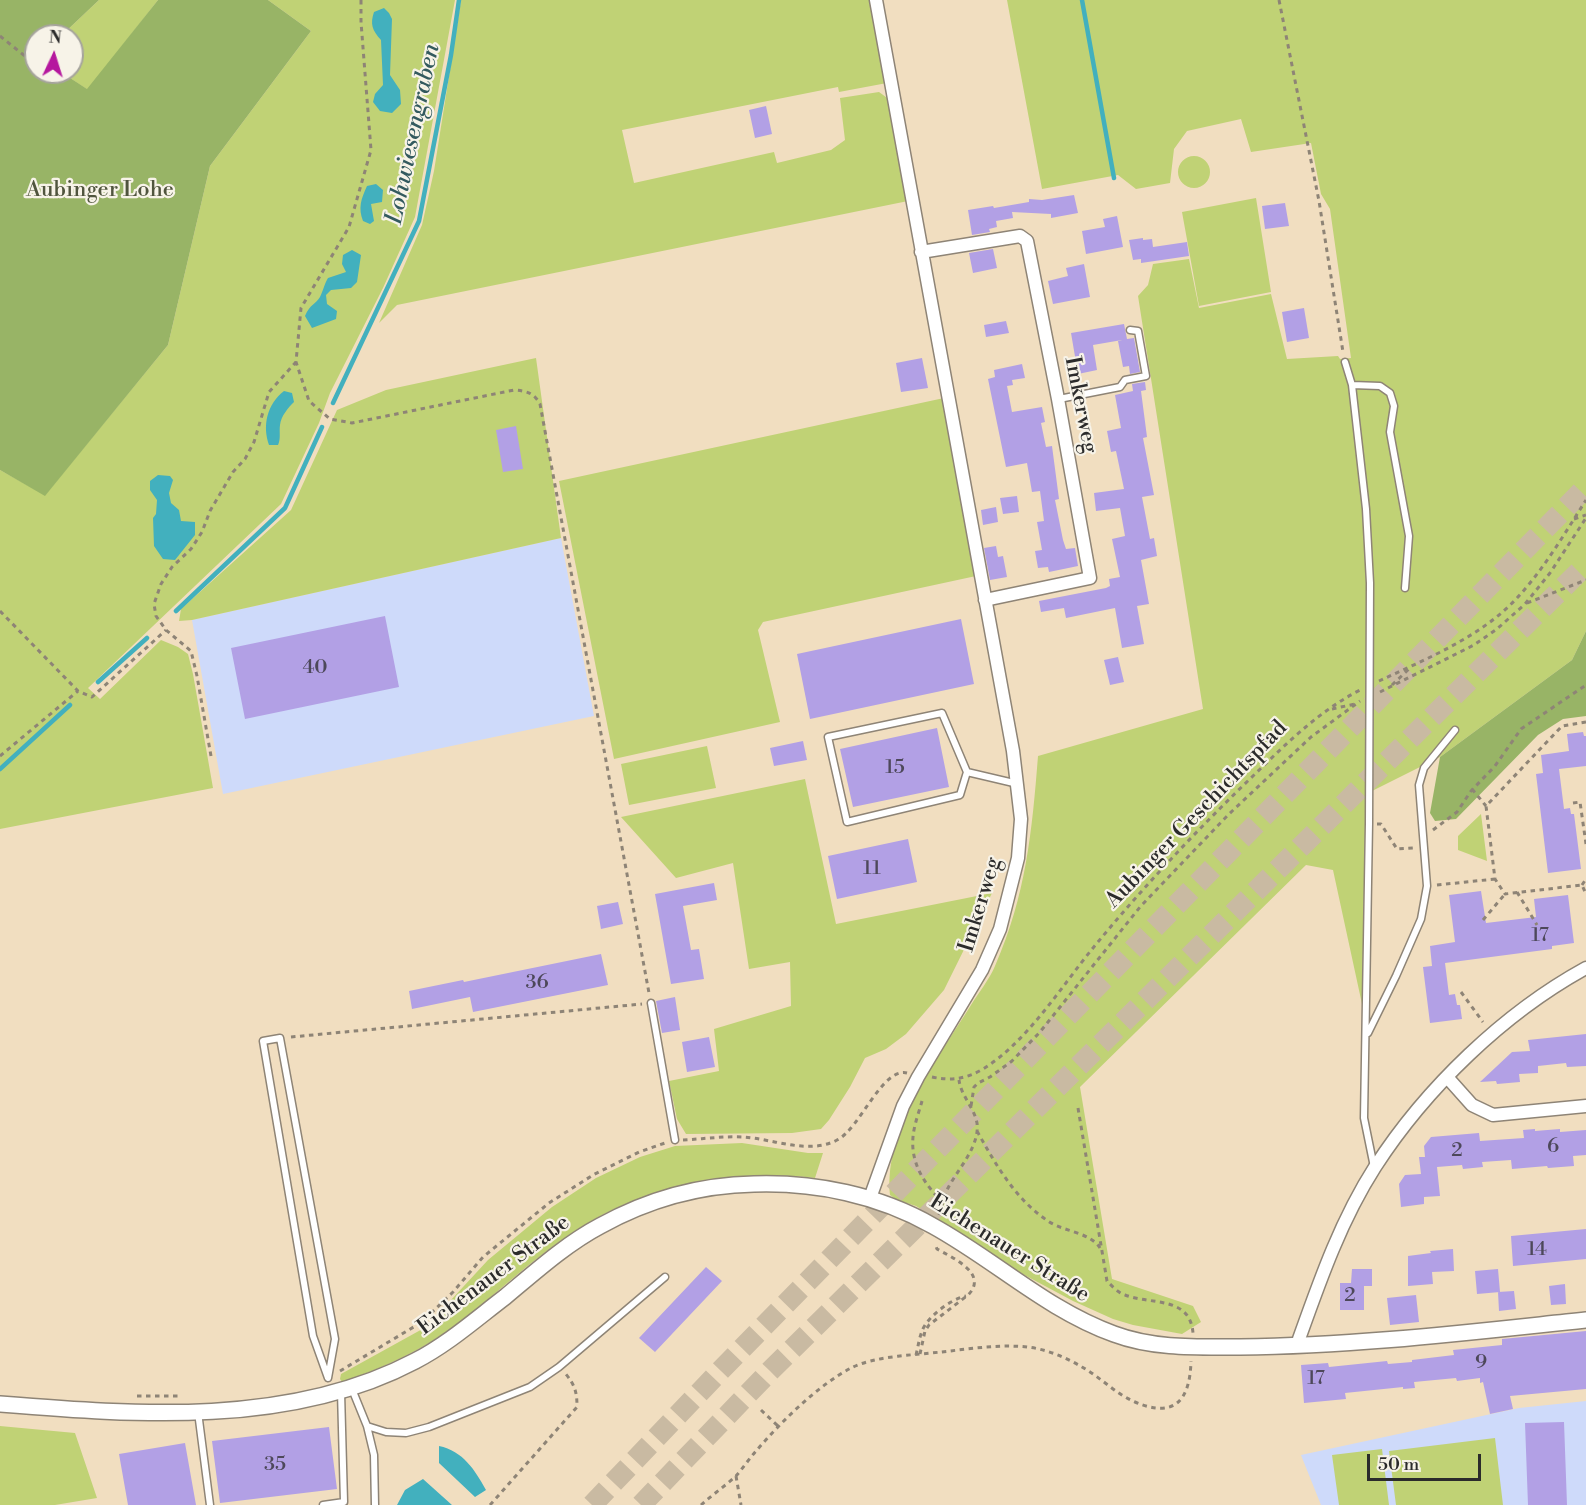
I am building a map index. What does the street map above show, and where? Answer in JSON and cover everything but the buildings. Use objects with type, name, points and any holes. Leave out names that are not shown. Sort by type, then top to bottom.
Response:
[{"type":"street","name":"Imkerweg","points":[[870,1198],[903,1106],[982,970],[1000,929],[1018,858],[1021,819],[1018,784],[876,0]]},
{"type":"street","name":"Imkerweg","points":[[921,252],[1020,236],[1027,241],[1058,399],[1090,579],[985,600]]},
{"type":"street","points":[[1299,1346],[1299,1339],[1324,1267],[1375,1168],[1415,1113],[1493,1032],[1562,981],[1586,968]]},
{"type":"street","points":[[1448,1077],[1472,1106],[1493,1115],[1586,1106]]},
{"type":"street","name":"Eichenauer Straße","points":[[0,1404],[96,1411],[198,1412],[252,1409],[299,1402],[342,1391],[418,1360],[458,1334],[554,1257],[597,1227],[642,1206],[679,1193],[717,1186],[755,1184],[829,1189],[870,1198],[935,1226],[1069,1315],[1118,1336],[1160,1345],[1299,1346],[1437,1336],[1586,1320]]},
{"type":"lane","points":[[1058,399],[1120,387],[1125,380],[1146,376],[1138,331],[1130,330]]},
{"type":"lane","points":[[1345,363],[1352,385],[1366,509],[1370,583],[1364,1118],[1375,1168]]},
{"type":"lane","points":[[1352,385],[1380,386],[1390,393],[1394,406],[1390,432],[1409,536],[1405,588]]},
{"type":"lane","points":[[942,713],[967,772],[960,795],[847,822],[828,737],[942,713]]},
{"type":"lane","points":[[1366,1036],[1421,919],[1427,886],[1419,785],[1424,768],[1455,730]]},
{"type":"lane","points":[[967,772],[1018,784]]},
{"type":"lane","points":[[651,1003],[675,1140]]},
{"type":"lane","points":[[328,1378],[335,1339],[280,1038],[262,1041],[313,1336],[328,1378],[342,1391],[367,1426],[375,1455],[375,1505]]},
{"type":"lane","points":[[367,1426],[386,1432],[406,1433],[429,1427],[530,1387],[559,1367],[665,1277]]},
{"type":"lane","points":[[323,1505],[344,1502],[342,1391]]},
{"type":"lane","points":[[198,1412],[210,1505]]},
{"type":"path","points":[[280,1038],[651,1003],[540,404],[535,395],[514,390],[352,423],[330,419],[309,401],[296,363],[301,308],[349,227],[371,150],[361,22],[362,0]]},
{"type":"path","points":[[1280,0],[1319,201],[1345,363]]},
{"type":"path","points":[[0,36],[24,55]]},
{"type":"path","points":[[211,756],[191,651],[166,630],[156,616],[154,604],[161,584],[172,567],[191,549],[233,472],[245,459],[254,442],[269,392],[296,363]]},
{"type":"path","name":"Aubinger Geschichtspfad","points":[[959,1080],[983,1069],[1030,1028],[1132,901],[1229,799],[1303,730],[1328,710],[1370,685],[1473,632],[1516,599],[1542,568],[1586,500]]},
{"type":"path","points":[[1574,519],[1586,516]]},
{"type":"path","points":[[971,1106],[978,1083],[1012,1061],[1040,1032],[1140,907],[1221,823],[1311,737],[1356,704],[1474,645],[1497,629],[1525,604],[1550,573],[1586,516]]},
{"type":"path","points":[[1525,604],[1586,580]]},
{"type":"path","points":[[0,611],[78,691],[92,697],[166,630]]},
{"type":"path","points":[[1386,690],[1403,677],[1413,664]]},
{"type":"path","points":[[1423,835],[1439,827],[1457,812],[1472,789],[1495,766],[1521,729],[1586,685]]},
{"type":"path","points":[[0,756],[78,691]]},
{"type":"path","points":[[1328,710],[1356,704]]},
{"type":"path","points":[[1486,806],[1562,726],[1586,722]]},
{"type":"path","points":[[1472,789],[1486,806],[1495,879],[1506,894]]},
{"type":"path","points":[[1573,803],[1580,802],[1586,844]]},
{"type":"path","points":[[1369,823],[1381,824],[1397,849],[1424,846]]},
{"type":"path","points":[[1440,885],[1495,879]]},
{"type":"path","points":[[1582,885],[1586,879]]},
{"type":"path","points":[[1483,920],[1506,894],[1582,885]]},
{"type":"path","points":[[1582,885],[1586,894]]},
{"type":"path","points":[[1517,892],[1537,925]]},
{"type":"path","points":[[1461,992],[1483,1022]]},
{"type":"path","points":[[328,1378],[422,1322],[453,1292],[483,1257],[549,1203],[593,1175],[639,1152],[675,1140],[742,1137],[809,1147],[825,1146],[840,1139],[855,1125],[884,1083],[894,1074],[902,1072],[918,1077],[959,1080],[960,1088],[975,1115],[977,1131],[1006,1180],[1026,1203],[1048,1221],[1096,1242],[1101,1250]]},
{"type":"path","points":[[918,1077],[926,1088],[913,1134],[916,1165],[922,1178],[943,1202],[980,1237]]},
{"type":"path","points":[[701,1505],[736,1476],[755,1451],[821,1388],[853,1367],[876,1360],[988,1347],[1027,1347],[1053,1353],[1081,1366],[1134,1401],[1158,1409],[1173,1406],[1185,1396],[1191,1376],[1193,1329],[1190,1317],[1183,1309],[1124,1295],[1115,1290],[1107,1281],[1078,1108]]},
{"type":"path","points":[[918,1355],[929,1325],[968,1295],[975,1283],[973,1275],[967,1268],[937,1249],[932,1240],[947,1189],[965,1159],[977,1131]]},
{"type":"path","points":[[490,1505],[577,1407],[577,1392],[566,1375]]},
{"type":"path","points":[[126,1395],[184,1396]]},
{"type":"path","points":[[761,1410],[779,1427]]},
{"type":"path","points":[[736,1476],[741,1505]]},
{"type":"shaded area","points":[[561,538],[594,716],[223,794],[192,620]]},
{"type":"shaded area","points":[[1586,1401],[1586,1505],[1321,1505],[1301,1455],[1519,1408]]},
{"type":"green space","name":"Aubinger Lohe","points":[[0,0],[99,0],[74,24],[24,24],[24,84],[79,84],[87,89],[158,0],[268,0],[311,31],[210,166],[168,345],[45,496],[0,470]]},
{"type":"green space","points":[[99,0],[158,0],[88,90],[79,84],[84,84],[84,24],[74,24]]},
{"type":"green space","points":[[268,0],[455,0],[415,217],[383,288],[330,393],[319,423],[281,504],[88,688],[100,699],[161,640],[188,654],[213,788],[0,829],[0,470],[45,495],[168,345],[210,166],[311,31]]},
{"type":"green space","points":[[461,0],[872,0],[887,83],[839,92],[838,87],[622,130],[634,183],[774,152],[777,163],[831,150],[845,140],[840,98],[879,92],[890,100],[908,201],[397,305],[379,323],[422,225],[434,171]]},
{"type":"green space","points":[[1007,0],[1586,0],[1586,631],[1572,660],[1440,757],[1366,794],[1362,1004],[1333,870],[1306,865],[1080,1087],[1112,1279],[1193,1306],[1201,1322],[1182,1334],[1113,1319],[1017,1271],[916,1206],[897,1200],[890,1195],[890,1170],[895,1144],[916,1095],[943,1048],[990,976],[1006,940],[1026,863],[1038,756],[1203,709],[1138,296],[1148,285],[1153,264],[1189,259],[1199,308],[1271,294],[1287,359],[1338,356],[1340,359],[1351,358],[1330,209],[1321,194],[1311,143],[1251,152],[1241,119],[1187,131],[1174,149],[1170,183],[1136,189],[1118,175],[1042,189]]},
{"type":"green space","points":[[1194,156],[1205,161],[1210,172],[1205,183],[1194,188],[1183,183],[1178,172],[1183,161]]},
{"type":"green space","points":[[1256,198],[1271,292],[1199,306],[1182,212]]},
{"type":"green space","points":[[536,358],[561,538],[179,621],[181,609],[291,510],[337,410],[386,390]]},
{"type":"green space","points":[[944,398],[976,576],[763,622],[758,630],[780,722],[614,759],[559,481]]},
{"type":"green space","points":[[1586,631],[1586,716],[1563,719],[1538,735],[1456,819],[1435,821],[1430,813],[1440,757],[1572,660]]},
{"type":"green space","points":[[707,746],[716,788],[629,805],[621,764]]},
{"type":"green space","points":[[805,779],[836,924],[992,893],[944,990],[906,1034],[886,1049],[865,1058],[850,1087],[821,1129],[792,1133],[686,1134],[677,1119],[669,1081],[719,1071],[714,1029],[791,1006],[790,962],[749,969],[733,863],[676,878],[621,817]]},
{"type":"green space","points":[[1481,814],[1487,861],[1458,850],[1458,836]]},
{"type":"green space","points":[[742,1143],[808,1153],[823,1153],[815,1178],[750,1176],[718,1179],[687,1184],[626,1204],[569,1235],[459,1323],[432,1341],[373,1371],[342,1382],[340,1379],[341,1374],[426,1327],[488,1260],[552,1207],[596,1178],[640,1157],[675,1146]]},
{"type":"green space","points":[[0,1426],[75,1433],[97,1498],[55,1505],[0,1505]]},
{"type":"green space","points":[[1495,1438],[1503,1505],[1396,1505],[1389,1451]]},
{"type":"green space","points":[[1382,1449],[1389,1505],[1339,1505],[1332,1455]]},
{"type":"water","points":[[384,8],[392,19],[390,75],[400,90],[401,104],[392,113],[380,111],[373,102],[375,94],[383,85],[381,40],[374,30],[372,20],[374,12]]},
{"type":"water","points":[[376,184],[383,190],[382,202],[371,204],[374,221],[370,224],[363,221],[361,204],[367,186]]},
{"type":"water","points":[[352,250],[361,255],[357,282],[351,288],[331,290],[326,295],[327,304],[337,311],[336,319],[312,328],[305,316],[307,312],[320,297],[328,278],[346,272],[342,264],[343,255]]},
{"type":"water","points":[[284,391],[292,393],[294,402],[282,418],[278,445],[269,445],[266,423],[270,409]]},
{"type":"water","points":[[158,475],[170,476],[173,480],[169,493],[171,503],[179,510],[181,521],[195,522],[195,535],[175,560],[163,559],[154,546],[153,518],[156,514],[157,500],[150,490],[150,481]]},
{"type":"water","points":[[439,1446],[462,1457],[473,1469],[486,1490],[475,1497],[439,1463]]},
{"type":"water","points":[[423,1479],[452,1505],[397,1505],[405,1490]]},
{"type":"waterway","name":"Lohwiesengraben","points":[[333,403],[419,221],[451,55],[459,0]]},
{"type":"waterway","points":[[1082,0],[1114,178]]},
{"type":"waterway","points":[[176,611],[285,508],[322,427]]},
{"type":"waterway","points":[[98,682],[147,638]]},
{"type":"waterway","points":[[0,769],[70,705]]},
{"type":"tunnel","points":[[592,1505],[718,1373],[1586,487]]},
{"type":"tunnel","points":[[641,1505],[770,1371],[1586,565]]}]
